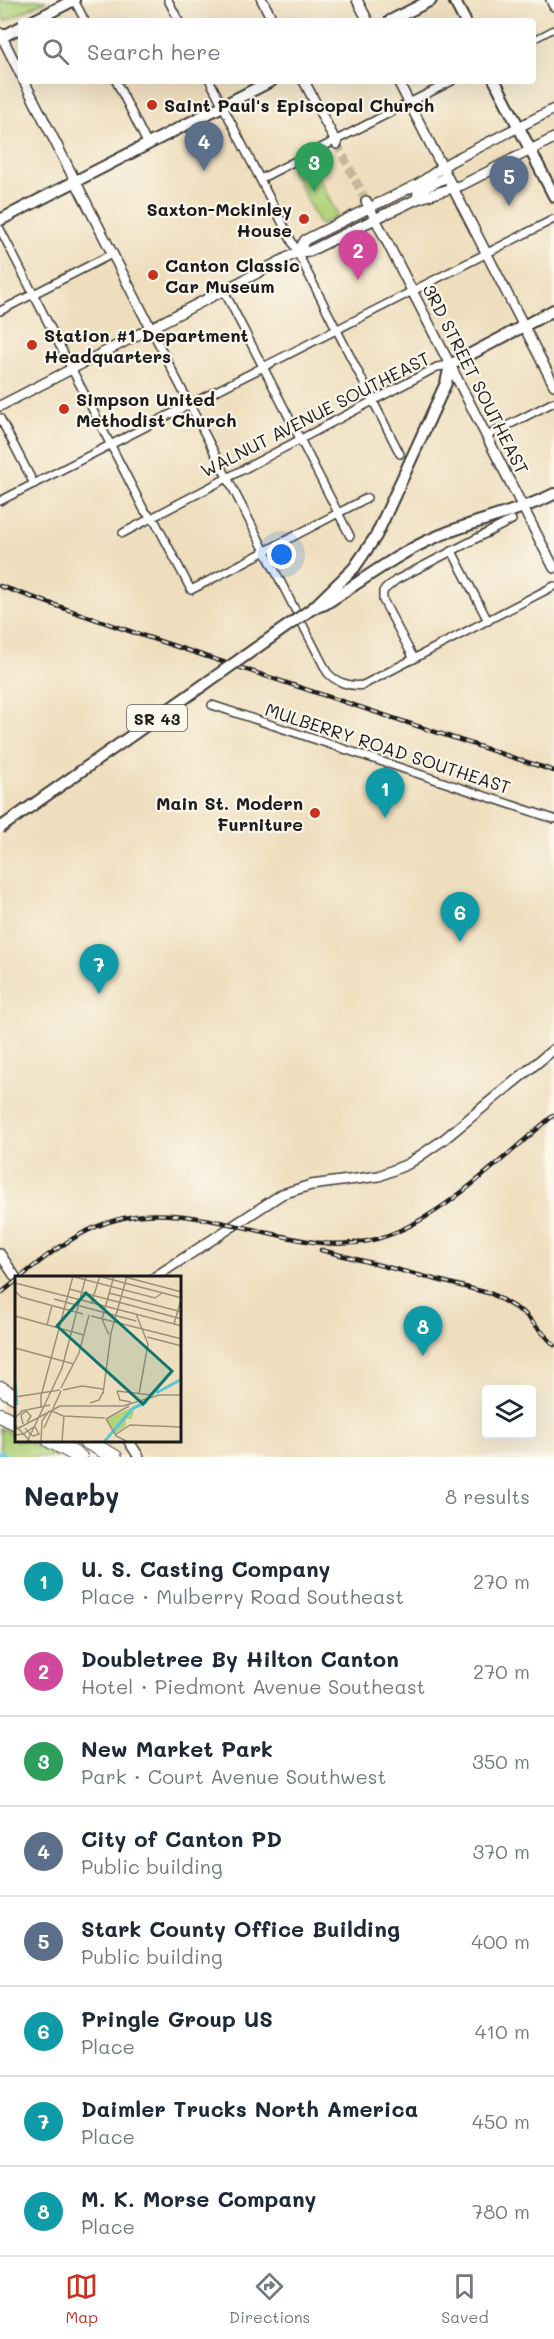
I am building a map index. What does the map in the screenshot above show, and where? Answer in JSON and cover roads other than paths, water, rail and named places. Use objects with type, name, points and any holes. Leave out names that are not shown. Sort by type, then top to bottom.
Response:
[{"type":"highway","points":[[0,1388],[15,1396]]},
{"type":"highway","points":[[0,1397],[15,1404]]},
{"type":"highway","points":[[0,1415],[15,1422]]},
{"type":"highway","points":[[0,1424],[15,1431]]},
{"type":"highway","points":[[50,1442],[80,1457]]},
{"type":"highway","points":[[88,1443],[115,1457]]},
{"type":"main road","points":[[39,18],[74,0]]},
{"type":"main road","points":[[396,18],[431,0]]},
{"type":"main road","points":[[454,0],[463,18]]},
{"type":"main road","points":[[1,36],[18,28]]},
{"type":"main road","points":[[0,220],[266,84]]},
{"type":"main road","points":[[497,84],[554,196]]},
{"type":"main road","name":"WALNUT AVENUE SOUTHEAST","points":[[450,365],[554,310]]},
{"type":"main road","name":"SR 43","points":[[0,828],[313,608],[354,567],[379,531],[446,383],[450,365]]},
{"type":"main road","name":"SR 43","points":[[313,608],[325,604],[392,560],[425,542],[488,518],[523,508],[554,494]]},
{"type":"street","points":[[74,0],[83,18]]},
{"type":"street","points":[[168,0],[177,18]]},
{"type":"street","points":[[262,0],[271,18]]},
{"type":"street","points":[[357,0],[366,18]]},
{"type":"street","points":[[551,0],[554,6]]},
{"type":"street","points":[[536,38],[554,29]]},
{"type":"street","points":[[1,36],[18,69]]},
{"type":"street","points":[[26,84],[327,672],[344,683],[363,685],[554,586]]},
{"type":"street","points":[[118,84],[148,145]]},
{"type":"street","points":[[212,84],[400,454]]},
{"type":"street","points":[[306,84],[336,142]]},
{"type":"street","points":[[400,84],[554,386]]},
{"type":"street","points":[[260,179],[446,84]]},
{"type":"street","points":[[417,199],[418,191],[445,172],[450,162],[554,109]]},
{"type":"street","points":[[298,252],[305,240],[324,231],[378,209],[462,185],[554,138]]},
{"type":"street","points":[[0,406],[298,252],[310,251],[329,242],[398,194],[445,172]]},
{"type":"street","name":"3RD STREET SOUTHEAST","points":[[378,209],[384,235],[554,568]]},
{"type":"street","points":[[0,501],[554,219]]},
{"type":"street","points":[[0,229],[144,510],[152,518],[190,590],[367,498]]},
{"type":"street","points":[[324,231],[329,242]]},
{"type":"street","points":[[0,311],[112,254]]},
{"type":"street","points":[[224,291],[350,536]]},
{"type":"street","name":"WALNUT AVENUE SOUTHEAST","points":[[123,533],[437,368],[450,365]]},
{"type":"street","points":[[487,436],[554,402]]},
{"type":"street","points":[[0,418],[34,484]]},
{"type":"street","points":[[414,659],[383,600],[382,592],[396,580],[512,520]]},
{"type":"street","points":[[452,551],[488,621]]},
{"type":"street","name":"MULBERRY ROAD SOUTHEAST","points":[[212,705],[554,819]]},
{"type":"street","points":[[157,1276],[282,1194],[311,1185],[373,1177],[408,1164],[443,1140],[554,1049]]},
{"type":"street","points":[[0,1254],[15,1276]]},
{"type":"street","points":[[129,1442],[139,1457]]},
{"type":"tunnel","points":[[337,144],[366,201]]},
{"type":"railway","points":[[0,586],[138,634],[554,771]]},
{"type":"railway","points":[[22,1276],[53,1251],[83,1233],[110,1222],[138,1216],[166,1215],[196,1218],[318,1243],[343,1244],[368,1241],[393,1233],[442,1206],[490,1170],[554,1115]]},
{"type":"railway","points":[[321,1250],[492,1294],[524,1313],[554,1345]]},
{"type":"railway","points":[[0,1294],[15,1282]]},
{"type":"place","name":"Saint Paul's Episcopal Church","points":[[152,105]]},
{"type":"place","name":"City of Canton PD","points":[[204,171]]},
{"type":"place","name":"New Market Park","points":[[314,192]]},
{"type":"place","name":"Stark County Office Building","points":[[509,206]]},
{"type":"place","name":"Saxton-Mckinley House","points":[[304,219]]},
{"type":"place","name":"Canton Classic Car Museum","points":[[153,275]]},
{"type":"place","name":"Doubletree By Hilton Canton","points":[[358,280]]},
{"type":"place","name":"Station #1 Department Headquarters","points":[[32,345]]},
{"type":"place","name":"Simpson United Methodist Church","points":[[64,409]]},
{"type":"place","name":"Main St. Modern Furniture","points":[[315,813]]},
{"type":"place","name":"U. S. Casting Company","points":[[385,818]]},
{"type":"place","name":"Pringle Group US","points":[[460,942]]},
{"type":"place","name":"Daimler Trucks North America","points":[[99,994]]},
{"type":"place","name":"M. K. Morse Company","points":[[423,1356]]}]
